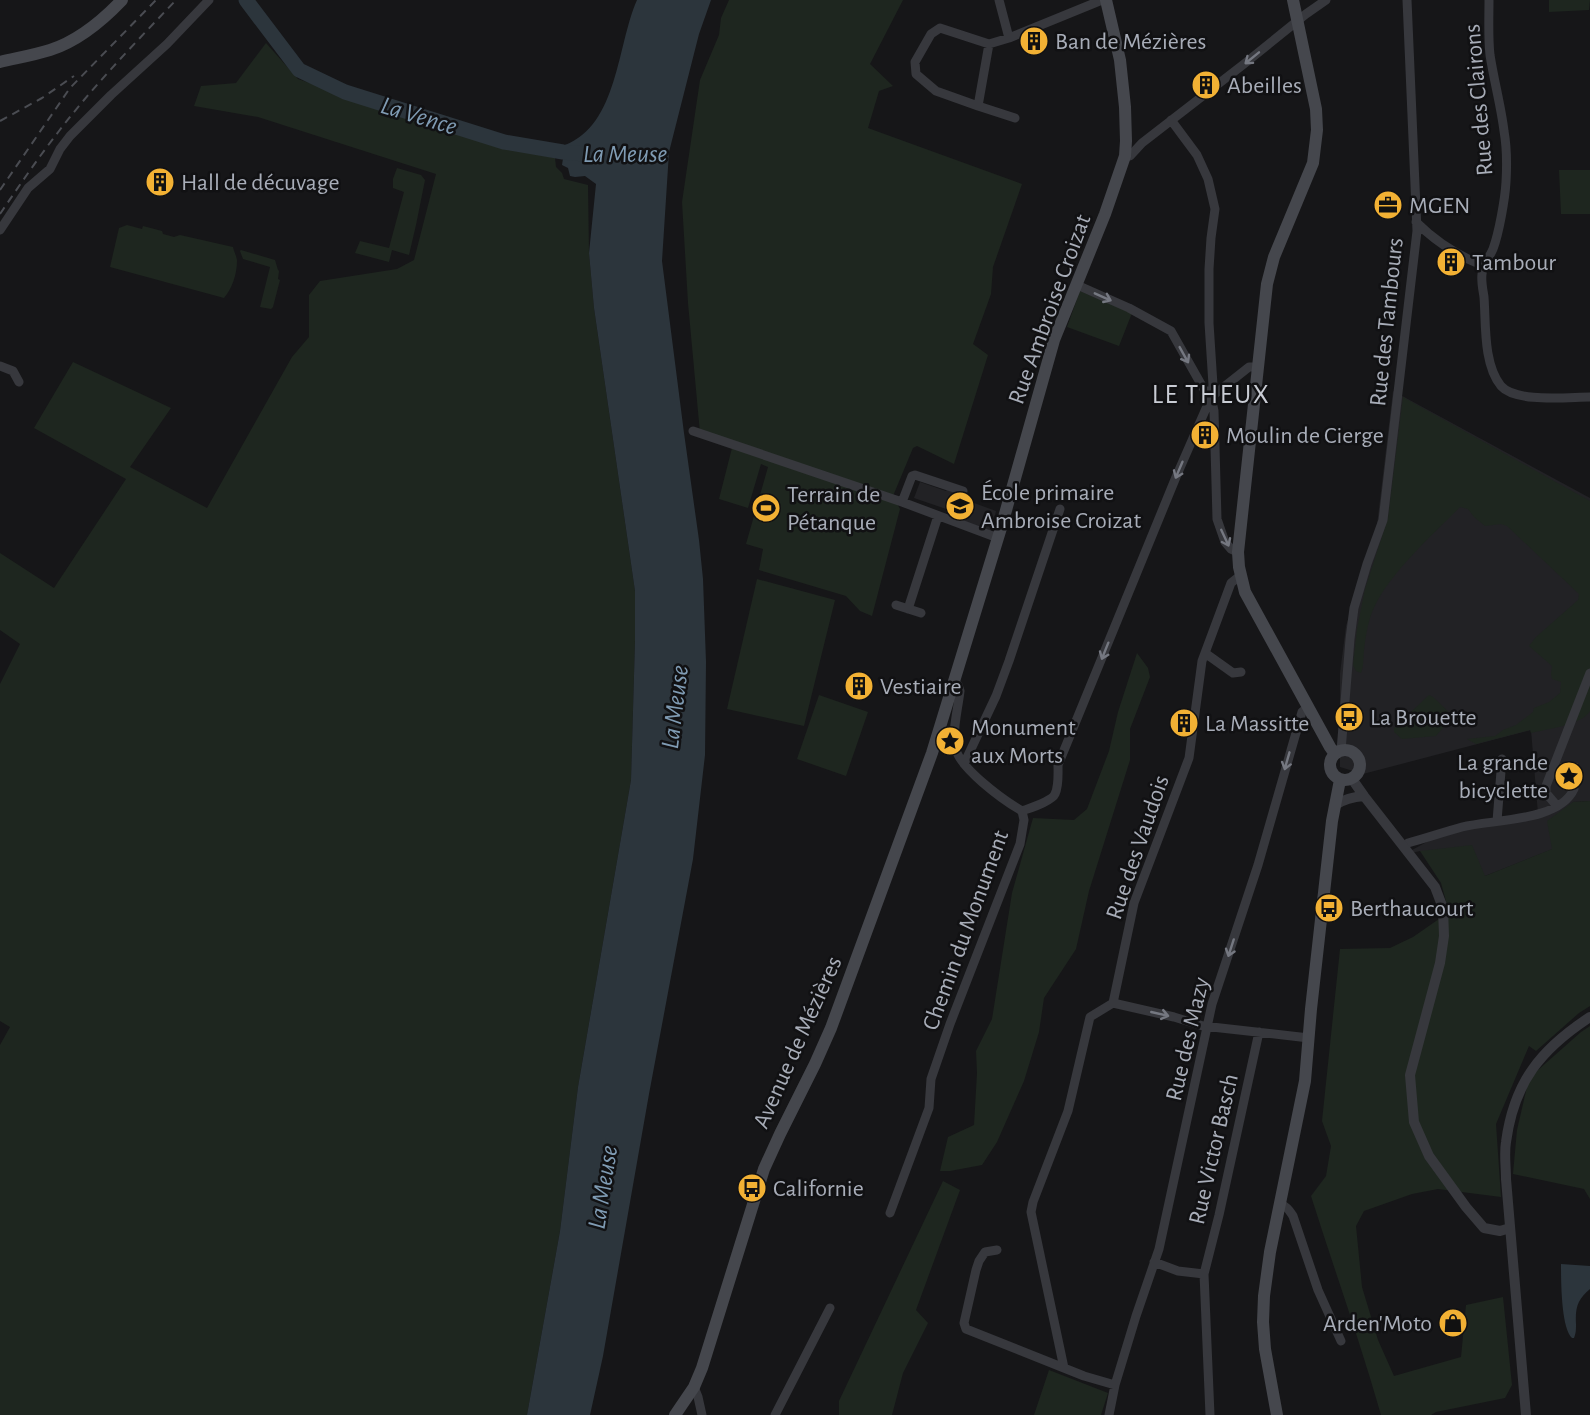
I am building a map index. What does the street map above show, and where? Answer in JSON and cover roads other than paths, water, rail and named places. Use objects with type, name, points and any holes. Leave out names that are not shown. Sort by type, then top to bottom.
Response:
[{"type":"main road","points":[[0,62],[51,50],[68,42],[93,26],[122,0]]},
{"type":"main road","name":"Rue Ambroise Croizat","points":[[954,684],[1054,340],[1125,156],[1125,107],[1120,60],[1104,0]]},
{"type":"main road","points":[[1293,0],[1316,108],[1317,130],[1313,163],[1274,257],[1265,298],[1238,552],[1245,592],[1308,707],[1338,753]]},
{"type":"main road","name":"Avenue de Mézières","points":[[675,1415],[694,1387],[702,1368],[764,1169],[831,1028],[932,753],[954,684]]},
{"type":"main road","points":[[1277,1415],[1265,1349],[1264,1296],[1270,1252],[1305,1081],[1335,805],[1346,779],[1359,771],[1359,761],[1350,751],[1338,753],[1332,758],[1330,768],[1332,773],[1346,779]]},
{"type":"street","points":[[0,230],[28,188],[50,169],[64,143],[111,95],[167,44],[209,0]]},
{"type":"street","points":[[999,0],[1009,38]]},
{"type":"street","points":[[1016,118],[936,91],[916,74],[915,63],[931,34],[940,28],[989,44],[1104,0]]},
{"type":"street","points":[[1125,156],[1130,156],[1142,143],[1326,0]]},
{"type":"street","name":"Rue des Tambours","points":[[1338,753],[1354,608],[1383,520],[1415,244],[1407,0]]},
{"type":"street","name":"Rue des Clairons","points":[[1490,0],[1490,52],[1504,131],[1506,175],[1501,212],[1492,249],[1482,275],[1489,355],[1494,374],[1502,387],[1511,393],[1529,397],[1590,396]]},
{"type":"street","points":[[978,106],[989,44]]},
{"type":"street","points":[[1022,811],[1054,796],[1058,765],[1211,397],[1213,385],[1209,323],[1209,269],[1215,209],[1208,179],[1197,155],[1171,120]]},
{"type":"street","points":[[1416,222],[1436,240],[1465,259],[1484,266]]},
{"type":"street","points":[[1415,244],[1436,240]]},
{"type":"street","points":[[1077,285],[1129,308],[1171,331],[1206,393],[1211,397],[1214,411],[1217,519],[1225,542],[1231,549],[1238,552]]},
{"type":"street","points":[[0,366],[13,371],[19,382]]},
{"type":"street","points":[[1211,397],[1250,367],[1257,367]]},
{"type":"street","points":[[693,431],[998,537]]},
{"type":"street","points":[[902,502],[912,476],[915,475],[963,491]]},
{"type":"street","points":[[964,764],[996,696],[1060,509]]},
{"type":"street","points":[[908,609],[938,516]]},
{"type":"street","name":"Rue des Vaudois","points":[[1113,1003],[1134,903],[1189,758],[1205,653],[1231,583],[1241,575]]},
{"type":"street","points":[[896,605],[921,613]]},
{"type":"street","points":[[1205,653],[1233,673],[1240,672]]},
{"type":"street","points":[[1557,806],[1546,793],[1546,786],[1590,673]]},
{"type":"street","name":"Chemin du Monument","points":[[890,1213],[929,1108],[934,1068],[1020,844],[1024,820],[1022,811],[1006,802],[964,764],[956,749],[954,737],[960,691],[958,685],[954,684]]},
{"type":"street","name":"Rue des Mazy","points":[[1109,1415],[1115,1385],[1161,1238],[1212,1004],[1258,865],[1302,712],[1308,707]]},
{"type":"street","points":[[1497,821],[1502,759]]},
{"type":"street","points":[[1346,779],[1364,796],[1435,887],[1443,908],[1444,936],[1440,963],[1410,1075],[1414,1122],[1429,1155],[1484,1228],[1500,1231],[1510,1228]]},
{"type":"street","points":[[1404,846],[1463,827],[1542,814],[1571,796],[1574,789]]},
{"type":"street","points":[[1335,805],[1342,800],[1364,796]]},
{"type":"street","points":[[1064,1368],[1031,1212],[1068,1111],[1090,1017],[1113,1003],[1207,1026],[1309,1038]]},
{"type":"street","points":[[1526,1415],[1506,1179],[1506,1144],[1512,1113],[1522,1085],[1536,1063],[1568,1031],[1590,1017]]},
{"type":"street","name":"Rue Victor Basch","points":[[1210,1415],[1204,1274],[1259,1032]]},
{"type":"street","points":[[1280,1204],[1289,1209],[1293,1216],[1318,1290],[1341,1341]]},
{"type":"street","points":[[997,1250],[985,1252],[979,1261],[964,1323],[966,1329],[1084,1376],[1115,1385]]},
{"type":"street","points":[[1154,1263],[1178,1271],[1204,1274]]},
{"type":"street","points":[[775,1415],[830,1308]]},
{"type":"street","points":[[694,1387],[702,1415]]},
{"type":"water","name":"La Meuse","points":[[637,0],[711,0],[699,34],[669,152],[662,261],[703,579],[706,662],[705,755],[693,859],[603,1356],[590,1415],[527,1415],[560,1231],[578,1087],[631,780],[635,641],[635,591],[594,308],[589,253],[596,184],[585,176],[570,176],[568,168],[562,165],[565,145],[582,135],[596,120],[606,102]]},
{"type":"water","points":[[1561,1264],[1590,1266],[1590,1289],[1578,1304],[1574,1338],[1568,1333],[1564,1314]]},
{"type":"waterway","name":"La Vence","points":[[246,0],[299,70],[345,92],[504,142],[584,154]]},
{"type":"railway","points":[[0,190],[70,88],[156,0]]},
{"type":"railway","points":[[0,214],[73,114],[176,0]]},
{"type":"railway","points":[[0,121],[42,98],[74,76]]},
{"type":"place","name":"Ban de Mézières","points":[[1034,41]]},
{"type":"place","name":"Abeilles","points":[[1206,85]]},
{"type":"place","name":"Hall de décuvage","points":[[160,182]]},
{"type":"place","name":"MGEN","points":[[1388,205]]},
{"type":"place","name":"Tambour","points":[[1451,262]]},
{"type":"place","name":"Moulin de Cierge","points":[[1205,435]]},
{"type":"place","name":"École primaire Ambroise Croizat","points":[[960,506]]},
{"type":"place","name":"Terrain de Pétanque","points":[[766,508]]},
{"type":"place","name":"Vestiaire","points":[[859,686]]},
{"type":"place","name":"La Brouette","points":[[1349,717]]},
{"type":"place","name":"La Massitte","points":[[1184,723]]},
{"type":"place","name":"Monument aux Morts","points":[[950,741]]},
{"type":"place","name":"La grande bicyclette","points":[[1569,776]]},
{"type":"place","name":"Berthaucourt","points":[[1329,908]]},
{"type":"place","name":"Californie","points":[[752,1188]]},
{"type":"place","name":"Arden'Moto","points":[[1453,1323]]},
{"type":"district","name":"LE THEUX","points":[[1211,394]]}]
